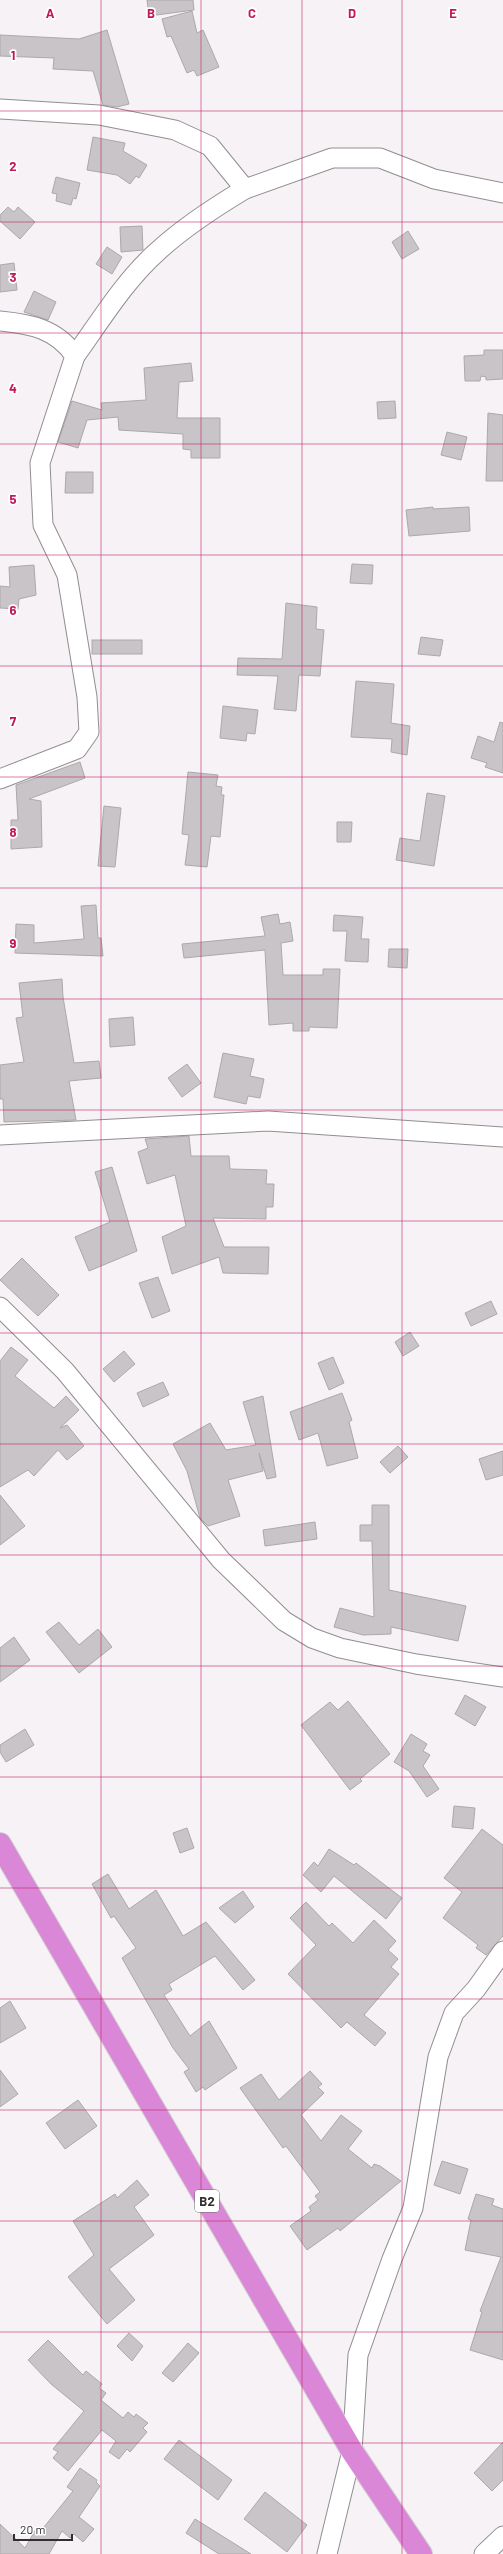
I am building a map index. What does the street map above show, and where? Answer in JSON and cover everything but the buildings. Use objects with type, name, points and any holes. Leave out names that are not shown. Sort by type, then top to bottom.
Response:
[{"type":"highway","name":"B2","points":[[0,1844],[352,2451],[421,2554]]},
{"type":"street","points":[[0,109],[99,115],[174,130],[210,146],[245,189]]},
{"type":"street","points":[[0,779],[77,749],[89,732],[87,698],[67,575],[43,525],[40,463],[76,356],[121,292],[158,251],[221,204],[245,189],[332,158],[380,158],[434,179],[503,193]]},
{"type":"street","points":[[0,321],[28,323],[53,333],[68,344],[76,356]]},
{"type":"street","points":[[0,1135],[268,1121],[503,1137]]},
{"type":"street","points":[[0,1307],[65,1371],[221,1560],[284,1621],[312,1638],[340,1648],[416,1664],[503,1677]]},
{"type":"street","points":[[327,2554],[352,2451],[358,2355],[392,2260],[413,2208],[438,2057],[454,2013],[476,1989],[503,1951]]},
{"type":"street","points":[[484,2554],[503,2536]]}]
